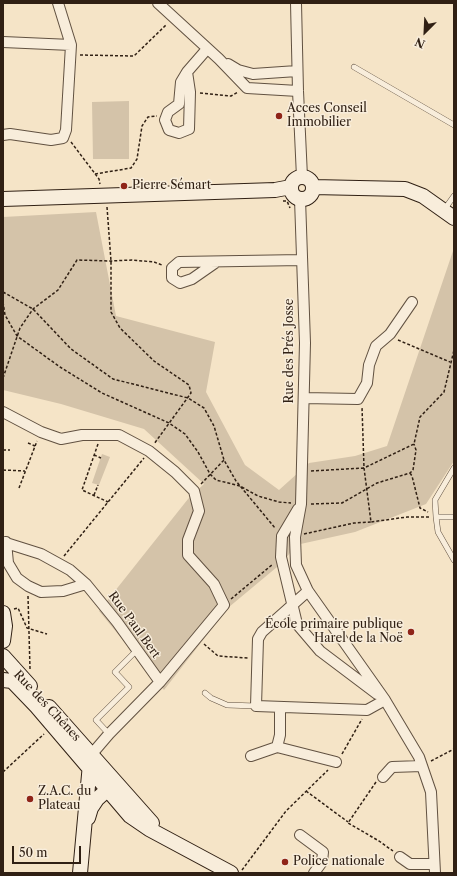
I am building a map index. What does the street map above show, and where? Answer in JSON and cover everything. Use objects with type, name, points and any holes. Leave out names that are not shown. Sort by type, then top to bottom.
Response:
[{"type":"street","points":[[3,135],[10,134],[51,140],[63,138],[66,130],[71,50],[58,3]]},
{"type":"street","points":[[158,3],[219,59],[247,88],[298,91]]},
{"type":"street","points":[[296,3],[297,71],[302,177]]},
{"type":"street","points":[[3,42],[71,50]]},
{"type":"street","points":[[187,72],[190,92],[189,129],[179,133],[169,130],[165,120],[168,112],[179,104],[181,82],[187,72],[207,49]]},
{"type":"street","points":[[219,59],[238,70],[253,74],[297,71]]},
{"type":"street","points":[[3,199],[103,194],[274,190],[291,187],[296,179],[302,177],[310,181],[313,187],[310,196],[300,199],[294,196],[291,187]]},
{"type":"street","points":[[313,187],[405,189],[423,196],[449,214]]},
{"type":"street","name":"Rue des Prés Josse","points":[[300,199],[305,343],[301,504],[295,537],[296,565],[308,591],[385,700],[419,757],[431,792],[435,869]]},
{"type":"street","points":[[215,263],[192,280],[180,283],[172,278],[172,268],[179,262],[215,263],[302,260]]},
{"type":"street","points":[[304,398],[358,399],[367,383],[369,365],[376,346],[390,334],[412,302]]},
{"type":"street","points":[[3,412],[41,432],[61,439],[82,435],[119,436],[149,451],[194,491],[199,511],[188,540],[188,555],[214,584],[224,606],[160,682],[109,734],[91,755],[80,873]]},
{"type":"street","name":"Rue des Prés Josse","points":[[301,504],[282,536],[282,557],[297,624],[320,650],[385,700]]},
{"type":"street","name":"Rue Paul Bert","points":[[86,584],[56,592],[41,592],[28,586],[17,578],[8,563],[5,542],[41,554],[86,584],[101,601],[160,682]]},
{"type":"street","points":[[308,591],[260,635],[257,644],[258,659],[256,706],[367,710],[385,700]]},
{"type":"street","points":[[3,613],[5,626],[3,641]]},
{"type":"street","name":"Rue des Chênes","points":[[3,656],[91,755],[130,816],[149,829],[231,873]]},
{"type":"street","name":"Rue des Chênes","points":[[3,680],[12,681],[49,721],[89,769],[136,807],[174,842]]},
{"type":"street","points":[[277,747],[280,708]]},
{"type":"street","points":[[49,721],[54,721],[84,755],[91,755]]},
{"type":"street","points":[[251,756],[277,747],[336,762]]},
{"type":"street","points":[[383,777],[392,767],[422,766]]},
{"type":"street","points":[[85,826],[91,808],[108,783]]},
{"type":"street","points":[[300,835],[323,852],[322,862],[314,873]]},
{"type":"street","points":[[400,857],[410,864],[435,869]]},
{"type":"lane","points":[[354,67],[454,124]]},
{"type":"lane","points":[[449,214],[454,196]]},
{"type":"lane","points":[[454,468],[435,500],[438,532],[454,560]]},
{"type":"lane","points":[[436,517],[454,516]]},
{"type":"lane","points":[[109,734],[96,720],[129,687],[115,672],[137,650]]},
{"type":"lane","points":[[205,693],[215,700],[227,704],[256,706]]},
{"type":"path","points":[[71,50],[134,56],[174,17]]},
{"type":"path","points":[[190,92],[231,96],[247,88]]},
{"type":"path","points":[[96,174],[131,168],[137,159],[142,126],[148,117],[167,115]]},
{"type":"path","points":[[58,564],[149,451],[191,394],[189,385],[154,361],[120,328],[111,312],[111,261],[107,208],[99,179],[64,134]]},
{"type":"path","points":[[3,378],[20,328],[33,309],[58,290],[77,260],[132,260],[154,262],[172,268]]},
{"type":"path","points":[[3,292],[33,309],[71,349],[113,379],[188,398],[204,408],[214,426],[224,460],[240,486],[282,536]]},
{"type":"path","points":[[3,302],[5,315],[17,336],[60,367],[102,393],[169,423],[186,434],[210,474],[216,480],[240,486],[258,496],[279,502],[301,504],[342,503],[367,489],[392,478],[410,473],[413,470],[416,450],[414,444],[420,417],[444,392],[454,350]]},
{"type":"path","points":[[390,334],[399,342],[431,352],[450,362]]},
{"type":"path","points":[[358,399],[362,406],[364,468],[372,522]]},
{"type":"path","points":[[19,488],[41,432]]},
{"type":"path","points":[[101,435],[82,490],[108,502]]},
{"type":"path","points":[[28,443],[35,446]]},
{"type":"path","points":[[302,470],[316,472],[364,468],[414,444]]},
{"type":"path","points":[[3,450],[10,450]]},
{"type":"path","points":[[94,455],[101,458]]},
{"type":"path","points":[[194,491],[224,460]]},
{"type":"path","points":[[3,470],[25,471]]},
{"type":"path","points":[[410,473],[420,508],[436,517]]},
{"type":"path","points":[[94,495],[98,485]]},
{"type":"path","points":[[295,537],[340,526],[407,517],[436,517]]},
{"type":"path","points":[[224,606],[282,557]]},
{"type":"path","points":[[28,586],[30,686]]},
{"type":"path","points":[[3,613],[18,608],[27,628],[47,634]]},
{"type":"path","points":[[197,638],[218,656],[258,659]]},
{"type":"path","points":[[3,772],[49,721]]},
{"type":"path","points":[[422,766],[454,749]]},
{"type":"path","points":[[348,822],[377,782],[383,777]]},
{"type":"path","points":[[306,791],[348,822],[379,841],[400,857]]},
{"type":"path","points":[[240,873],[277,824]]},
{"type":"shaded area","points":[[129,101],[129,159],[93,159],[92,102]]},
{"type":"shaded area","points":[[96,212],[116,316],[215,342],[206,392],[245,465],[279,490],[309,463],[355,456],[387,446],[454,248],[454,461],[426,504],[355,532],[296,545],[283,562],[229,607],[164,690],[99,611],[188,499],[204,484],[144,429],[61,404],[3,390],[3,217]]},
{"type":"shaded area","points":[[102,454],[110,457],[99,485],[92,483]]},
{"type":"place","name":"Acces Conseil Immobilier","points":[[279,116]]},
{"type":"place","name":"Pierre Sémart","points":[[124,186]]},
{"type":"place","name":"École primaire publique Harel de la Noë","points":[[411,632]]},
{"type":"place","name":"Z.A.C. du Plateau","points":[[30,799]]},
{"type":"place","name":"Police nationale","points":[[285,862]]}]
